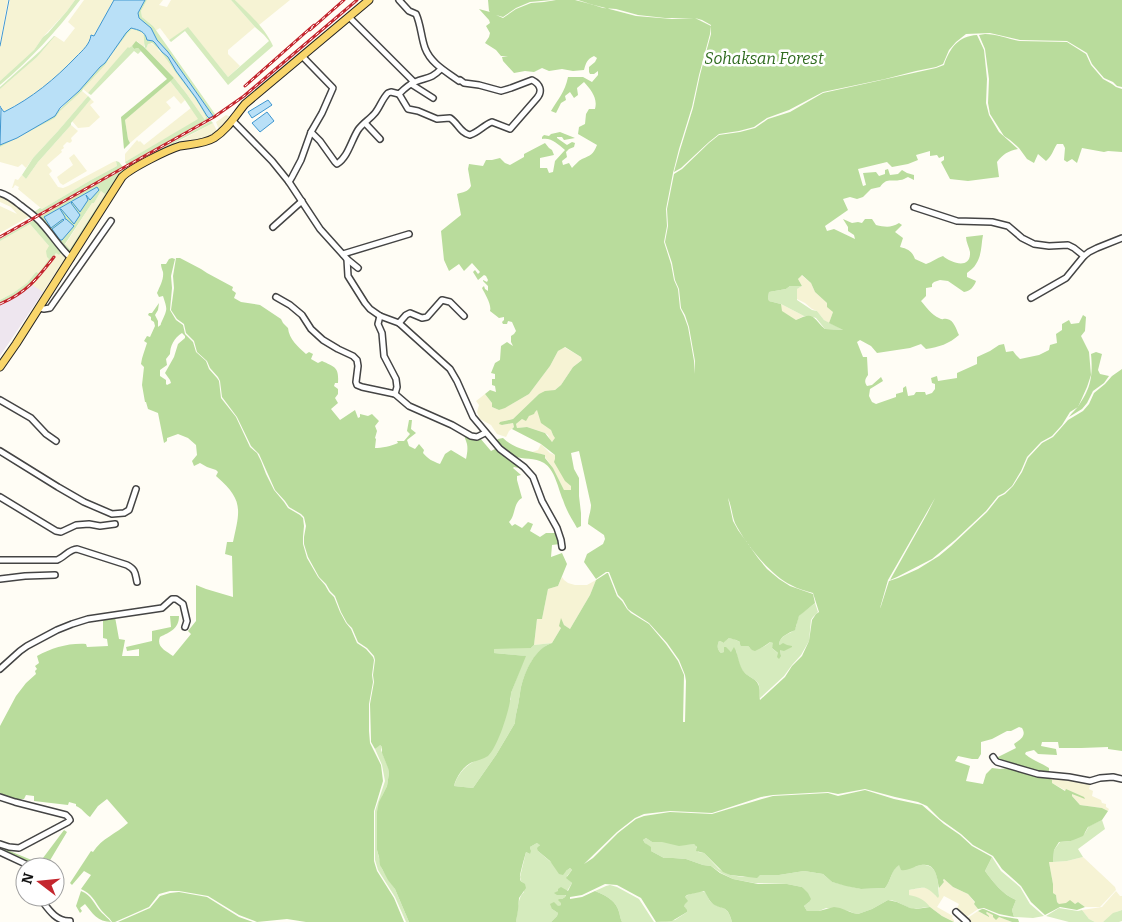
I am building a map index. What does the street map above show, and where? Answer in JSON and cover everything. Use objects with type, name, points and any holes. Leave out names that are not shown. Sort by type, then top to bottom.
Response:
[{"type":"main road","points":[[0,367],[116,185],[128,172],[179,147],[213,139],[227,128],[245,104],[369,0]]},
{"type":"street","points":[[399,0],[409,11],[416,14],[420,21],[426,49],[441,69],[464,83],[501,91],[532,80],[538,84],[541,90],[540,94],[510,129],[489,122],[481,130],[470,135],[462,132],[454,120],[450,118],[437,119],[408,109],[399,94]]},
{"type":"street","points":[[349,17],[413,83],[433,98]]},
{"type":"street","points":[[289,182],[301,160],[311,132],[333,88],[302,56]]},
{"type":"street","points":[[399,94],[413,83],[430,78],[441,69]]},
{"type":"street","points":[[311,132],[338,164],[345,155],[357,131],[375,114],[388,93],[399,94]]},
{"type":"street","points":[[233,121],[272,161],[289,182],[320,229],[347,259],[358,268]]},
{"type":"street","points":[[365,123],[380,139]]},
{"type":"street","points":[[0,193],[8,196],[36,217],[59,247],[71,258]]},
{"type":"street","points":[[273,227],[302,201]]},
{"type":"street","points":[[914,207],[957,221],[992,222],[1008,226],[1030,242],[1048,246],[1068,245],[1084,256]]},
{"type":"street","points":[[39,308],[50,308],[111,221]]},
{"type":"street","points":[[343,254],[409,234]]},
{"type":"street","points":[[1031,298],[1066,278],[1084,256],[1097,248],[1122,238]]},
{"type":"street","points":[[347,259],[348,276],[365,303],[380,316],[399,323],[450,369],[473,417],[485,433],[500,449],[524,467],[533,477],[542,501],[557,528],[562,547]]},
{"type":"street","points":[[276,297],[302,315],[311,329],[323,340],[357,360],[357,385],[394,394],[409,406],[452,425],[471,436],[485,433]]},
{"type":"street","points":[[399,323],[410,313],[422,318],[427,317],[442,300],[450,302],[464,316]]},
{"type":"street","points":[[380,316],[378,324],[382,333],[384,356],[396,380],[394,394]]},
{"type":"street","points":[[0,400],[31,418],[46,434],[56,441]]},
{"type":"street","points":[[0,451],[72,495],[112,514],[129,510],[136,489]]},
{"type":"street","points":[[0,498],[56,531],[61,532],[76,525],[89,524],[100,526],[115,524]]},
{"type":"street","points":[[0,560],[57,560],[77,549],[133,568],[137,582]]},
{"type":"street","points":[[0,579],[55,575]]},
{"type":"street","points":[[0,669],[20,651],[64,627],[88,620],[162,608],[172,599],[176,599],[183,604],[187,621],[185,627]]},
{"type":"street","points":[[993,758],[997,762],[1038,774],[1072,777],[1090,781],[1113,777],[1122,779]]},
{"type":"street","points":[[0,797],[66,815],[70,820],[19,848],[0,844]]},
{"type":"street","points":[[0,852],[15,859]]},
{"type":"street","points":[[46,907],[55,917],[63,922],[70,921]]},
{"type":"street","points":[[956,912],[967,922]]},
{"type":"shaded area","points":[[0,0],[8,0],[0,41]]},
{"type":"shaded area","points":[[10,0],[75,0],[34,50],[0,81],[0,47]]},
{"type":"shaded area","points":[[84,0],[114,0],[94,36],[60,74],[36,93],[4,112],[0,105],[0,89],[37,57],[55,36],[64,42],[75,28],[68,22]]},
{"type":"shaded area","points":[[147,0],[163,0],[159,5],[167,7],[171,0],[231,0],[255,27],[228,50],[228,54],[240,66],[228,77],[188,28],[169,40],[160,28],[155,31],[153,26],[142,17],[141,11]]},
{"type":"shaded area","points":[[235,0],[290,0],[259,25]]},
{"type":"shaded area","points":[[132,29],[143,33],[144,47],[137,41],[128,48],[88,93],[83,89],[106,64]]},
{"type":"shaded area","points":[[150,43],[165,55],[195,99],[206,117],[205,120],[174,78],[146,49]]},
{"type":"shaded area","points":[[170,81],[185,100],[181,104],[174,96],[166,102],[171,108],[130,143],[125,120]]},
{"type":"shaded area","points":[[82,91],[88,96],[26,168],[22,164],[18,167],[0,162],[0,147],[55,118]]},
{"type":"shaded area","points":[[91,99],[94,102],[90,105],[100,117],[89,127],[78,128],[72,121]]},
{"type":"shaded area","points":[[191,108],[199,119],[125,162],[125,154],[137,140],[144,145]]},
{"type":"shaded area","points":[[226,115],[232,117],[219,130],[216,122]]},
{"type":"shaded area","points":[[213,123],[218,133],[210,137],[174,144]]},
{"type":"shaded area","points":[[71,125],[78,131],[71,138],[72,141],[70,143],[67,142],[61,150],[62,152],[47,165],[52,171],[49,174],[58,187],[68,186],[113,162],[116,161],[117,166],[42,209],[18,189],[19,187],[15,185],[12,188],[15,179],[18,180],[22,175],[26,179],[38,162]]},
{"type":"shaded area","points":[[74,154],[87,171],[63,185],[57,177],[73,165],[69,158]]},
{"type":"shaded area","points":[[101,191],[106,193],[71,249],[65,245]]},
{"type":"shaded area","points":[[0,195],[4,195],[32,215],[0,233],[0,206],[17,214],[11,207],[0,202]]},
{"type":"shaded area","points":[[30,224],[49,246],[50,259],[39,273],[36,272],[27,283],[0,300],[0,241]]},
{"type":"shaded area","points":[[56,252],[59,255],[62,252],[67,256],[43,292],[31,284]]},
{"type":"shaded area","points":[[801,275],[811,283],[815,292],[827,303],[833,312],[829,323],[817,311],[797,299],[797,289],[802,286],[798,279]]},
{"type":"shaded area","points":[[32,283],[44,291],[0,356],[0,303],[21,292]]},
{"type":"shaded area","points":[[781,304],[804,316],[796,320],[781,311]]},
{"type":"shaded area","points":[[564,347],[583,359],[573,367],[561,385],[555,390],[539,394],[513,419],[504,421],[502,425],[513,423],[514,427],[506,437],[497,434],[491,425],[480,419],[477,412],[479,405],[476,401],[485,394],[492,403],[492,407],[499,410],[529,394],[550,366],[558,351]]},
{"type":"shaded area","points":[[537,410],[545,425],[556,438],[552,442],[545,433],[527,427],[517,428],[516,424],[522,419],[526,420]]},
{"type":"shaded area","points":[[541,444],[550,453],[555,455],[555,460],[571,486],[571,491],[564,490],[545,455],[532,452],[538,450]]},
{"type":"shaded area","points":[[562,577],[568,583],[575,585],[587,585],[596,580],[590,595],[570,629],[564,625],[561,619],[561,628],[552,643],[534,645],[537,619],[542,619],[548,589],[558,586]]},
{"type":"shaded area","points":[[1048,778],[1091,783],[1089,789],[1093,791],[1092,796],[1106,804],[1106,807],[1109,809],[1108,811],[1102,808],[1080,805],[1072,794],[1052,783]]},
{"type":"shaded area","points":[[1083,857],[1115,887],[1116,890],[1100,907],[1085,907],[1078,902],[1075,904],[1059,904],[1056,895],[1053,893],[1049,862],[1067,861]]},
{"type":"shaded area","points":[[944,879],[953,887],[968,894],[978,909],[965,918],[956,910],[959,904],[944,896],[937,907],[953,916],[954,922],[909,895],[909,890],[928,888],[936,896],[939,896],[939,888]]},
{"type":"shaded area","points":[[1116,891],[1122,896],[1122,910],[1116,912],[1103,922],[1095,922],[1089,919],[1082,910],[1102,907]]},
{"type":"shaded area","points":[[978,911],[989,917],[987,912],[1012,922],[968,922],[966,919]]},
{"type":"green space","points":[[75,0],[80,0],[62,23],[33,55],[0,85],[0,81],[34,50]]},
{"type":"green space","points":[[145,0],[147,0],[141,11],[142,17],[153,26],[215,114],[213,116],[168,52],[157,40],[151,28],[139,18],[138,13]]},
{"type":"green space","points":[[231,0],[235,0],[256,21],[266,33],[273,46],[228,85],[185,31],[171,42],[169,40],[188,27],[228,77],[269,41]]},
{"type":"green space","name":"Sohaksan Forest","points":[[488,0],[552,0],[530,2],[516,8],[503,17],[496,15],[503,18],[516,9],[531,3],[556,0],[575,0],[592,4],[578,0],[1122,0],[1122,87],[1104,78],[1092,64],[1087,53],[1067,41],[1020,40],[990,33],[966,34],[949,50],[943,64],[823,92],[789,110],[767,118],[754,127],[719,134],[674,172],[693,108],[711,34],[711,26],[692,107],[673,173],[666,209],[667,226],[664,242],[678,289],[680,308],[688,327],[694,361],[694,374],[695,361],[689,327],[681,308],[679,289],[665,242],[668,226],[667,209],[674,174],[682,169],[719,135],[755,128],[768,119],[790,112],[823,93],[936,68],[944,65],[952,48],[960,40],[977,35],[984,50],[987,79],[986,103],[989,115],[999,132],[1018,149],[1006,153],[997,162],[999,177],[968,181],[950,179],[941,162],[944,160],[944,156],[939,158],[937,155],[930,156],[930,151],[916,155],[918,160],[908,164],[892,167],[887,162],[858,169],[863,186],[866,185],[863,173],[876,172],[879,176],[885,174],[885,170],[888,169],[890,175],[898,174],[902,170],[914,175],[914,180],[908,177],[901,180],[887,181],[880,187],[871,189],[863,197],[843,199],[848,210],[825,226],[827,231],[834,229],[855,239],[854,235],[848,231],[848,227],[843,219],[852,223],[862,223],[865,219],[872,219],[876,225],[885,227],[899,223],[902,225],[895,232],[903,238],[900,247],[913,254],[915,259],[926,264],[943,256],[955,263],[964,263],[969,258],[970,252],[966,237],[983,235],[978,261],[967,273],[967,277],[976,281],[972,288],[964,292],[948,281],[940,280],[934,282],[932,287],[926,288],[926,296],[921,301],[936,317],[951,321],[959,335],[948,343],[926,349],[921,344],[910,348],[877,353],[871,346],[860,340],[857,342],[863,357],[867,357],[868,375],[865,382],[867,386],[872,385],[881,377],[883,381],[870,389],[869,396],[872,402],[876,404],[896,397],[896,394],[903,392],[903,388],[906,386],[908,396],[914,395],[916,392],[925,392],[926,395],[932,393],[935,389],[935,384],[932,383],[931,378],[937,376],[938,381],[957,378],[957,373],[977,364],[977,357],[999,345],[1004,344],[1006,352],[1013,351],[1020,359],[1039,355],[1049,350],[1050,345],[1057,343],[1056,334],[1062,330],[1062,324],[1069,320],[1071,324],[1079,323],[1083,315],[1086,317],[1085,331],[1081,336],[1089,352],[1091,375],[1078,407],[1070,412],[1052,436],[1041,442],[1027,457],[1012,486],[998,496],[986,511],[955,540],[932,559],[890,580],[935,498],[888,580],[880,608],[889,581],[918,569],[951,546],[987,512],[999,497],[1013,486],[1028,458],[1042,443],[1053,437],[1068,420],[1083,411],[1094,393],[1122,369],[1122,751],[1108,749],[1108,747],[1059,748],[1058,742],[1042,742],[1041,746],[1056,749],[1057,755],[1038,754],[1034,750],[1025,754],[1049,768],[1049,772],[1040,773],[996,758],[1016,748],[1014,744],[1024,733],[1022,728],[1019,727],[981,742],[981,754],[978,759],[958,756],[955,761],[970,766],[966,781],[983,784],[986,774],[992,768],[1009,768],[1041,778],[1048,778],[1052,780],[1052,783],[1065,791],[1066,789],[1084,797],[1085,799],[1072,794],[1080,805],[1102,808],[1108,811],[1102,820],[1088,827],[1083,836],[1071,841],[1059,842],[1054,850],[1053,862],[1049,862],[1053,893],[1056,895],[1057,902],[1059,904],[1066,903],[1070,900],[1075,904],[1078,902],[1085,907],[1077,910],[1060,907],[1045,915],[1031,902],[1021,886],[1002,869],[993,856],[973,845],[940,819],[927,806],[865,789],[838,794],[828,792],[773,795],[712,813],[670,811],[644,814],[635,818],[617,832],[584,864],[593,858],[618,833],[636,819],[644,816],[670,812],[712,814],[773,796],[828,793],[838,796],[865,790],[922,805],[972,846],[992,857],[985,871],[1002,891],[1016,900],[1012,910],[1014,917],[984,908],[978,909],[968,894],[953,887],[944,879],[939,888],[936,874],[928,865],[901,870],[899,865],[894,870],[885,888],[861,889],[832,882],[823,874],[804,871],[779,875],[760,875],[757,878],[730,875],[723,872],[704,853],[696,851],[697,847],[694,844],[679,846],[652,842],[646,838],[643,840],[651,847],[651,851],[664,858],[686,859],[711,866],[733,879],[758,884],[787,884],[802,887],[811,899],[804,906],[807,911],[819,911],[834,907],[858,914],[888,900],[916,909],[930,907],[954,922],[732,922],[728,912],[711,902],[704,891],[685,897],[688,901],[684,906],[687,912],[672,921],[656,922],[641,898],[617,885],[605,884],[582,895],[570,897],[570,899],[582,897],[595,891],[614,903],[622,922],[551,922],[558,913],[552,909],[550,904],[554,902],[558,906],[561,905],[558,900],[566,895],[554,893],[561,887],[568,891],[572,883],[566,878],[572,870],[570,868],[563,875],[559,874],[550,861],[538,851],[537,848],[540,845],[537,843],[530,847],[530,854],[526,852],[520,879],[526,888],[519,898],[516,922],[409,922],[395,889],[380,865],[377,850],[377,812],[379,802],[387,786],[389,773],[382,753],[382,747],[380,745],[375,749],[371,742],[370,704],[374,682],[374,656],[358,642],[352,628],[341,612],[335,596],[319,577],[308,557],[304,544],[306,526],[304,517],[289,507],[275,490],[259,454],[251,446],[237,417],[222,397],[218,377],[207,361],[197,352],[194,341],[186,333],[184,324],[177,319],[171,310],[174,288],[173,276],[176,258],[180,258],[233,287],[232,290],[236,293],[234,298],[241,302],[260,305],[281,319],[297,346],[306,354],[309,352],[313,354],[311,359],[318,363],[322,361],[333,366],[337,371],[338,383],[335,383],[334,386],[338,389],[338,394],[335,398],[338,403],[331,409],[340,420],[355,410],[358,418],[360,414],[368,416],[372,414],[379,421],[375,426],[377,431],[375,448],[393,445],[398,443],[397,441],[404,441],[410,434],[407,431],[409,420],[412,420],[411,429],[416,433],[407,440],[409,446],[415,449],[419,444],[424,450],[423,453],[435,462],[440,464],[445,454],[451,450],[466,459],[467,446],[464,433],[480,438],[491,451],[495,449],[529,473],[527,475],[519,468],[513,468],[521,475],[517,476],[517,480],[522,498],[517,503],[509,522],[512,526],[515,524],[522,528],[528,522],[533,524],[530,531],[540,537],[546,533],[557,533],[560,544],[552,545],[551,557],[562,553],[567,564],[558,586],[548,589],[542,619],[537,619],[534,645],[531,648],[494,649],[494,653],[526,656],[511,693],[506,716],[496,744],[488,756],[470,764],[464,769],[454,786],[473,788],[515,723],[521,687],[532,661],[541,650],[552,643],[561,628],[559,626],[561,618],[564,625],[570,629],[590,595],[596,580],[607,573],[617,596],[627,609],[649,624],[678,661],[684,675],[683,722],[685,722],[686,681],[685,675],[679,660],[649,623],[628,609],[618,595],[609,572],[606,572],[596,579],[584,562],[587,554],[603,544],[605,539],[604,535],[588,524],[591,505],[579,451],[571,453],[574,469],[579,478],[581,526],[577,528],[566,507],[554,475],[548,466],[537,460],[512,455],[504,450],[496,441],[503,438],[517,447],[545,455],[564,490],[571,490],[571,486],[565,481],[554,462],[555,455],[541,444],[512,429],[514,427],[513,423],[499,424],[500,422],[513,419],[539,394],[555,390],[561,385],[573,367],[582,360],[581,357],[565,347],[558,351],[550,366],[529,394],[505,408],[499,410],[492,407],[492,403],[485,394],[490,390],[496,392],[495,386],[492,385],[492,379],[495,379],[495,374],[491,373],[495,363],[500,360],[501,346],[507,342],[513,346],[511,336],[516,331],[512,322],[508,321],[507,324],[503,324],[504,317],[499,318],[490,311],[489,303],[482,288],[484,286],[488,291],[488,286],[483,281],[487,282],[486,276],[484,275],[478,280],[473,272],[475,270],[478,274],[480,272],[472,263],[464,271],[459,264],[449,271],[444,260],[441,231],[461,215],[457,194],[467,191],[471,186],[469,164],[483,166],[486,160],[500,158],[510,165],[524,157],[524,154],[545,143],[554,155],[540,158],[540,168],[547,168],[549,173],[553,172],[555,161],[565,150],[551,140],[542,139],[544,135],[549,136],[560,132],[575,138],[564,140],[562,137],[557,137],[567,145],[572,142],[575,143],[574,147],[566,152],[567,157],[562,161],[563,165],[569,163],[572,168],[591,154],[597,145],[578,134],[579,127],[585,124],[586,114],[589,109],[595,109],[596,105],[593,94],[584,82],[577,88],[578,95],[574,98],[570,92],[565,96],[566,100],[561,103],[556,113],[551,111],[563,91],[568,77],[583,77],[592,82],[598,75],[598,71],[590,74],[589,67],[597,58],[594,56],[590,58],[584,70],[562,69],[549,71],[542,68],[534,72],[514,73],[503,61],[502,57],[508,56],[501,56],[496,50],[485,43],[490,33],[486,26],[490,23],[479,9],[490,12]],"holes":[[[607,8],[638,15],[665,18],[694,18],[672,19],[636,16]],[[695,18],[702,20],[711,26]],[[802,275],[811,283],[815,292],[827,303],[827,307],[833,312],[829,323],[843,330],[825,329],[816,319],[810,316],[796,320],[782,311],[781,304],[769,301],[769,292],[786,289],[790,286],[802,286],[798,279]],[[537,410],[541,423],[551,430],[555,438],[552,442],[545,433],[527,427],[517,428],[516,424],[522,419],[526,421]],[[728,498],[735,523],[744,539],[733,521]],[[747,542],[767,567],[783,581],[796,588],[813,593],[819,612],[812,620],[809,641],[802,656],[785,677],[760,700],[758,684],[743,670],[734,647],[731,652],[724,647],[724,652],[721,653],[718,647],[719,641],[723,643],[729,638],[740,642],[741,646],[748,646],[755,651],[770,642],[773,643],[772,648],[778,653],[777,657],[779,659],[781,656],[780,650],[784,651],[792,647],[783,643],[780,645],[781,639],[795,630],[799,616],[815,603],[813,594],[790,586],[779,579],[767,569]]]},
{"type":"green space","points":[[131,28],[143,33],[132,29],[106,64],[55,118],[0,147],[0,145],[17,138],[50,119],[105,63]]},
{"type":"green space","points":[[143,33],[147,40],[156,43],[168,57],[209,118],[127,165],[125,162],[198,119],[170,81],[174,78],[205,120],[206,117],[160,51],[152,43],[148,44],[146,49]]},
{"type":"green space","points":[[985,34],[1020,41],[1067,42],[1086,54],[1091,65],[1103,79],[1122,89],[1122,152],[1104,152],[1082,148],[1077,163],[1072,159],[1067,162],[1064,160],[1065,148],[1063,144],[1057,144],[1046,161],[1038,154],[1034,163],[1027,159],[1019,148],[1004,136],[990,114],[988,103],[989,79],[985,49],[979,35]]},
{"type":"green space","points":[[54,36],[37,57],[0,89],[0,87]]},
{"type":"green space","points":[[136,41],[174,78],[125,120],[130,143],[124,149],[121,117],[167,79],[138,48],[134,49],[132,46]]},
{"type":"green space","points":[[132,46],[134,49],[138,48],[141,51],[138,54],[134,51],[91,95],[88,93],[128,47]]},
{"type":"green space","points":[[88,96],[91,99],[26,179],[22,175],[33,158]]},
{"type":"green space","points":[[211,121],[213,123],[129,169],[128,167]]},
{"type":"green space","points":[[116,161],[123,167],[36,215],[34,212],[117,166]]},
{"type":"green space","points":[[124,169],[126,171],[69,254],[39,217]],"holes":[[[97,187],[89,199],[85,194],[80,211],[71,203],[74,223],[61,208],[65,220],[63,219],[51,228],[44,217]],[[101,191],[105,194],[70,249],[65,244]]]},
{"type":"green space","points":[[36,219],[62,252],[59,255],[56,253],[31,284],[0,303],[0,300],[27,283],[36,272],[39,273],[49,259],[46,251],[49,246],[30,224],[0,241],[0,239]]},
{"type":"green space","points":[[169,259],[175,259],[171,276],[170,310],[176,320],[183,325],[185,334],[193,342],[196,352],[206,361],[209,369],[219,381],[221,398],[236,417],[250,447],[257,453],[274,490],[288,508],[303,518],[303,544],[307,558],[318,577],[334,597],[357,643],[373,657],[369,731],[370,743],[381,765],[383,781],[374,811],[374,861],[377,871],[394,898],[404,922],[306,922],[287,919],[257,922],[239,915],[208,896],[170,891],[159,894],[149,907],[112,922],[90,895],[81,889],[91,875],[84,871],[72,885],[70,883],[91,851],[93,852],[101,843],[128,823],[107,799],[98,806],[90,817],[76,804],[69,802],[68,805],[34,801],[34,796],[26,795],[24,799],[19,801],[0,793],[0,726],[16,696],[36,674],[35,671],[37,669],[35,666],[39,663],[37,656],[54,648],[73,644],[86,644],[87,647],[108,646],[107,639],[103,638],[103,619],[115,617],[119,639],[125,640],[122,656],[139,656],[139,649],[127,651],[126,647],[152,641],[152,631],[171,627],[170,616],[179,616],[176,627],[160,637],[159,640],[162,648],[173,656],[191,634],[188,631],[196,621],[196,585],[233,597],[232,556],[225,554],[227,542],[233,542],[237,522],[238,506],[236,499],[225,484],[216,476],[218,472],[216,470],[200,463],[194,466],[192,461],[197,455],[196,445],[188,438],[178,434],[167,438],[167,441],[164,443],[158,413],[148,409],[145,402],[142,385],[144,367],[141,364],[147,343],[144,341],[147,336],[150,337],[155,326],[148,315],[152,313],[159,303],[155,315],[158,327],[161,325],[166,306],[163,296],[159,297],[157,293],[163,277],[161,264],[166,264]],"holes":[[[182,333],[185,336],[178,344],[174,357],[165,373],[171,383],[167,385],[166,380],[160,376],[160,370],[167,365],[166,359],[175,340]]]},
{"type":"green space","points":[[790,286],[802,286],[797,289],[797,300],[812,310],[817,311],[824,320],[843,330],[825,329],[816,318],[804,316],[781,304],[769,301],[769,292],[786,289]]},
{"type":"green space","points":[[1096,352],[1102,354],[1098,370],[1100,374],[1109,376],[1104,383],[1093,391],[1082,409],[1069,417],[1078,407],[1089,387],[1092,368],[1091,354]]},
{"type":"green space","points":[[815,603],[818,612],[811,620],[809,641],[801,655],[784,676],[759,699],[758,683],[741,669],[736,651],[721,653],[718,647],[719,641],[722,640],[722,643],[731,638],[750,648],[763,647],[770,642],[774,643],[772,648],[781,656],[780,650],[787,645],[779,644],[781,639],[795,629],[799,616]]},
{"type":"green space","points":[[552,643],[536,655],[525,674],[515,723],[496,755],[473,788],[454,786],[462,772],[475,761],[511,699],[511,693],[525,656],[494,653],[494,648],[531,648],[534,645]]},
{"type":"green space","points":[[378,745],[382,747],[381,750],[389,773],[387,786],[382,796],[377,850],[382,869],[395,889],[409,922],[406,922],[395,897],[378,870],[375,860],[375,811],[385,781],[382,765],[375,749]]},
{"type":"green space","points":[[1102,820],[1105,829],[1078,849],[1083,857],[1053,862],[1054,850],[1060,842],[1071,841],[1085,833],[1089,826]]},
{"type":"green space","points":[[64,830],[67,832],[52,857],[44,857]]},
{"type":"green space","points":[[646,838],[652,842],[662,841],[679,845],[694,844],[698,852],[704,853],[719,869],[730,875],[743,877],[779,875],[804,871],[823,874],[832,882],[861,889],[885,888],[894,869],[899,864],[900,866],[911,867],[925,865],[930,866],[935,872],[939,896],[938,898],[925,888],[909,890],[909,895],[921,899],[930,907],[917,909],[888,900],[858,914],[826,908],[819,911],[807,911],[804,906],[809,902],[802,887],[787,884],[754,883],[733,879],[711,866],[686,859],[664,858],[651,851],[643,840]]},
{"type":"green space","points":[[537,843],[540,844],[538,851],[553,864],[566,871],[570,868],[572,870],[567,876],[572,883],[567,891],[558,891],[557,895],[566,894],[562,899],[561,905],[552,909],[558,913],[551,922],[516,922],[519,901],[524,892],[520,877],[526,852],[530,854],[530,847]]},
{"type":"green space","points":[[0,847],[24,857],[15,858],[0,850]]},
{"type":"green space","points":[[992,857],[1001,871],[1020,887],[1030,904],[1044,916],[1033,918],[1014,917],[1012,910],[1016,900],[1002,891],[985,871]]},
{"type":"green space","points":[[610,885],[639,899],[654,922],[622,922],[614,903],[595,891]]},
{"type":"green space","points":[[81,891],[90,898],[111,922],[99,919],[85,904],[80,908],[82,911],[80,913],[76,906]]},
{"type":"green space","points":[[700,891],[707,894],[715,905],[726,910],[732,922],[656,922],[675,920],[687,912],[684,906],[685,897]]},
{"type":"green space","points":[[179,892],[207,897],[239,917],[253,922],[118,922],[150,908],[160,896]]},
{"type":"green space","points":[[1059,908],[1082,910],[1089,919],[1095,922],[1069,922],[1046,916]]},
{"type":"green space","points":[[982,909],[1000,916],[1018,919],[1019,922],[1012,922],[999,917],[996,920],[993,915],[987,912],[989,917],[978,911]]},
{"type":"green space","points":[[1122,910],[1122,921],[1103,922],[1113,913]]},
{"type":"water","points":[[114,0],[145,0],[138,13],[139,18],[151,28],[157,40],[168,52],[213,116],[209,118],[207,116],[168,57],[155,43],[147,40],[141,31],[131,28],[105,63],[60,108],[55,116],[17,138],[0,145],[1,108],[4,112],[24,101],[43,88],[68,65],[86,47],[91,35],[94,36]]},
{"type":"water","points":[[268,100],[272,105],[252,118],[248,112]]},
{"type":"water","points":[[267,112],[274,121],[260,132],[252,123]]},
{"type":"water","points":[[97,187],[99,190],[90,200],[86,195],[88,200],[80,212],[71,203],[80,215],[74,224],[60,209],[65,219],[74,226],[60,240],[52,229],[64,220],[51,228],[44,217]]},
{"type":"waterway","points":[[0,46],[9,0]]},
{"type":"waterway","points":[[1095,777],[1103,775]]},
{"type":"waterway","points":[[1107,775],[1115,775]]},
{"type":"railway","points":[[310,30],[344,0]]},
{"type":"railway","points":[[0,237],[214,117],[244,96],[357,0]]},
{"type":"railway","points":[[245,86],[314,25]]},
{"type":"railway","points":[[0,304],[30,285],[54,257]]}]
